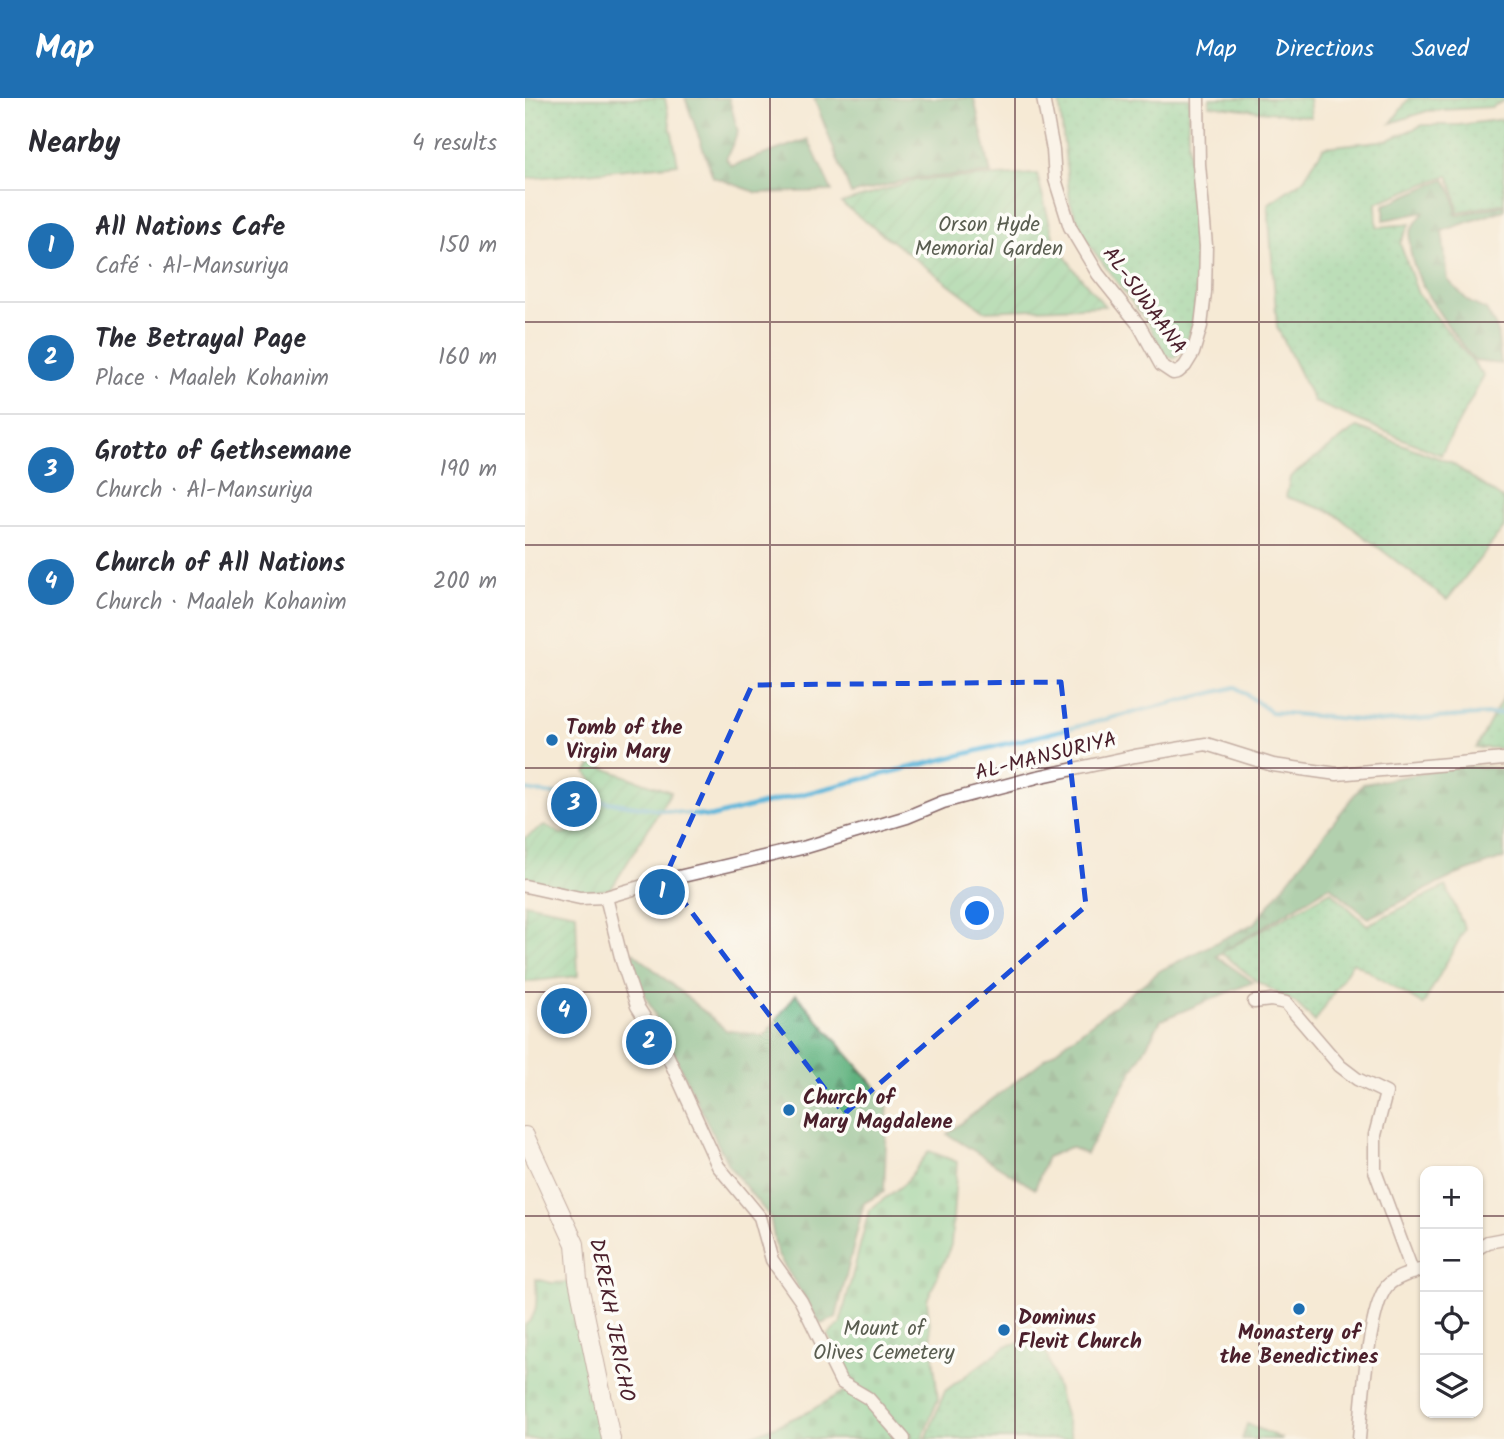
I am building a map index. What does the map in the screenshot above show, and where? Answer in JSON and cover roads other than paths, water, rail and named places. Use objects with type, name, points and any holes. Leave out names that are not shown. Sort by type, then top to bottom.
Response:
[{"type":"main road","name":"DEREKH JERICHO","points":[[525,1136],[575,1244],[578,1280],[611,1439]]},
{"type":"street","name":"AL-SUWAANA","points":[[1043,98],[1053,149],[1055,179],[1070,226],[1098,274],[1139,325],[1161,365],[1173,373],[1185,366],[1193,353],[1201,326],[1205,292],[1206,246],[1199,164],[1198,98]]},
{"type":"street","name":"AL-MANSURIYA","points":[[525,886],[580,898],[606,897],[806,847],[907,817],[943,802],[1037,777],[1206,744],[1273,765],[1337,774],[1504,759]]},
{"type":"street","points":[[606,897],[622,961],[637,1006],[666,1052],[718,1166],[760,1217],[772,1260],[801,1301],[841,1382],[867,1398],[904,1439]]},
{"type":"street","points":[[1254,1002],[1271,1000],[1286,1003],[1340,1066],[1357,1079],[1386,1093],[1375,1135],[1375,1171],[1419,1271],[1393,1280],[1384,1289],[1374,1318],[1366,1363],[1359,1439]]},
{"type":"street","points":[[1483,1245],[1504,1239]]},
{"type":"waterway","points":[[525,790],[710,817],[1236,687],[1271,712],[1381,722],[1504,713]]},
{"type":"place","name":"Tomb of the Virgin Mary","points":[[552,740]]},
{"type":"place","name":"Grotto of Gethsemane","points":[[574,804]]},
{"type":"place","name":"All Nations Cafe","points":[[662,892]]},
{"type":"place","name":"Church of All Nations","points":[[564,1011]]},
{"type":"place","name":"The Betrayal Page","points":[[649,1042]]},
{"type":"place","name":"Church of Mary Magdalene","points":[[789,1110]]},
{"type":"place","name":"Monastery of the Benedictines","points":[[1299,1309]]},
{"type":"place","name":"Dominus Flevit Church","points":[[1004,1330]]},
{"type":"park label","name":"Orson Hyde Memorial Garden","points":[[989,237]]},
{"type":"park label","name":"Mount of Olives Cemetery","points":[[884,1341]]}]
